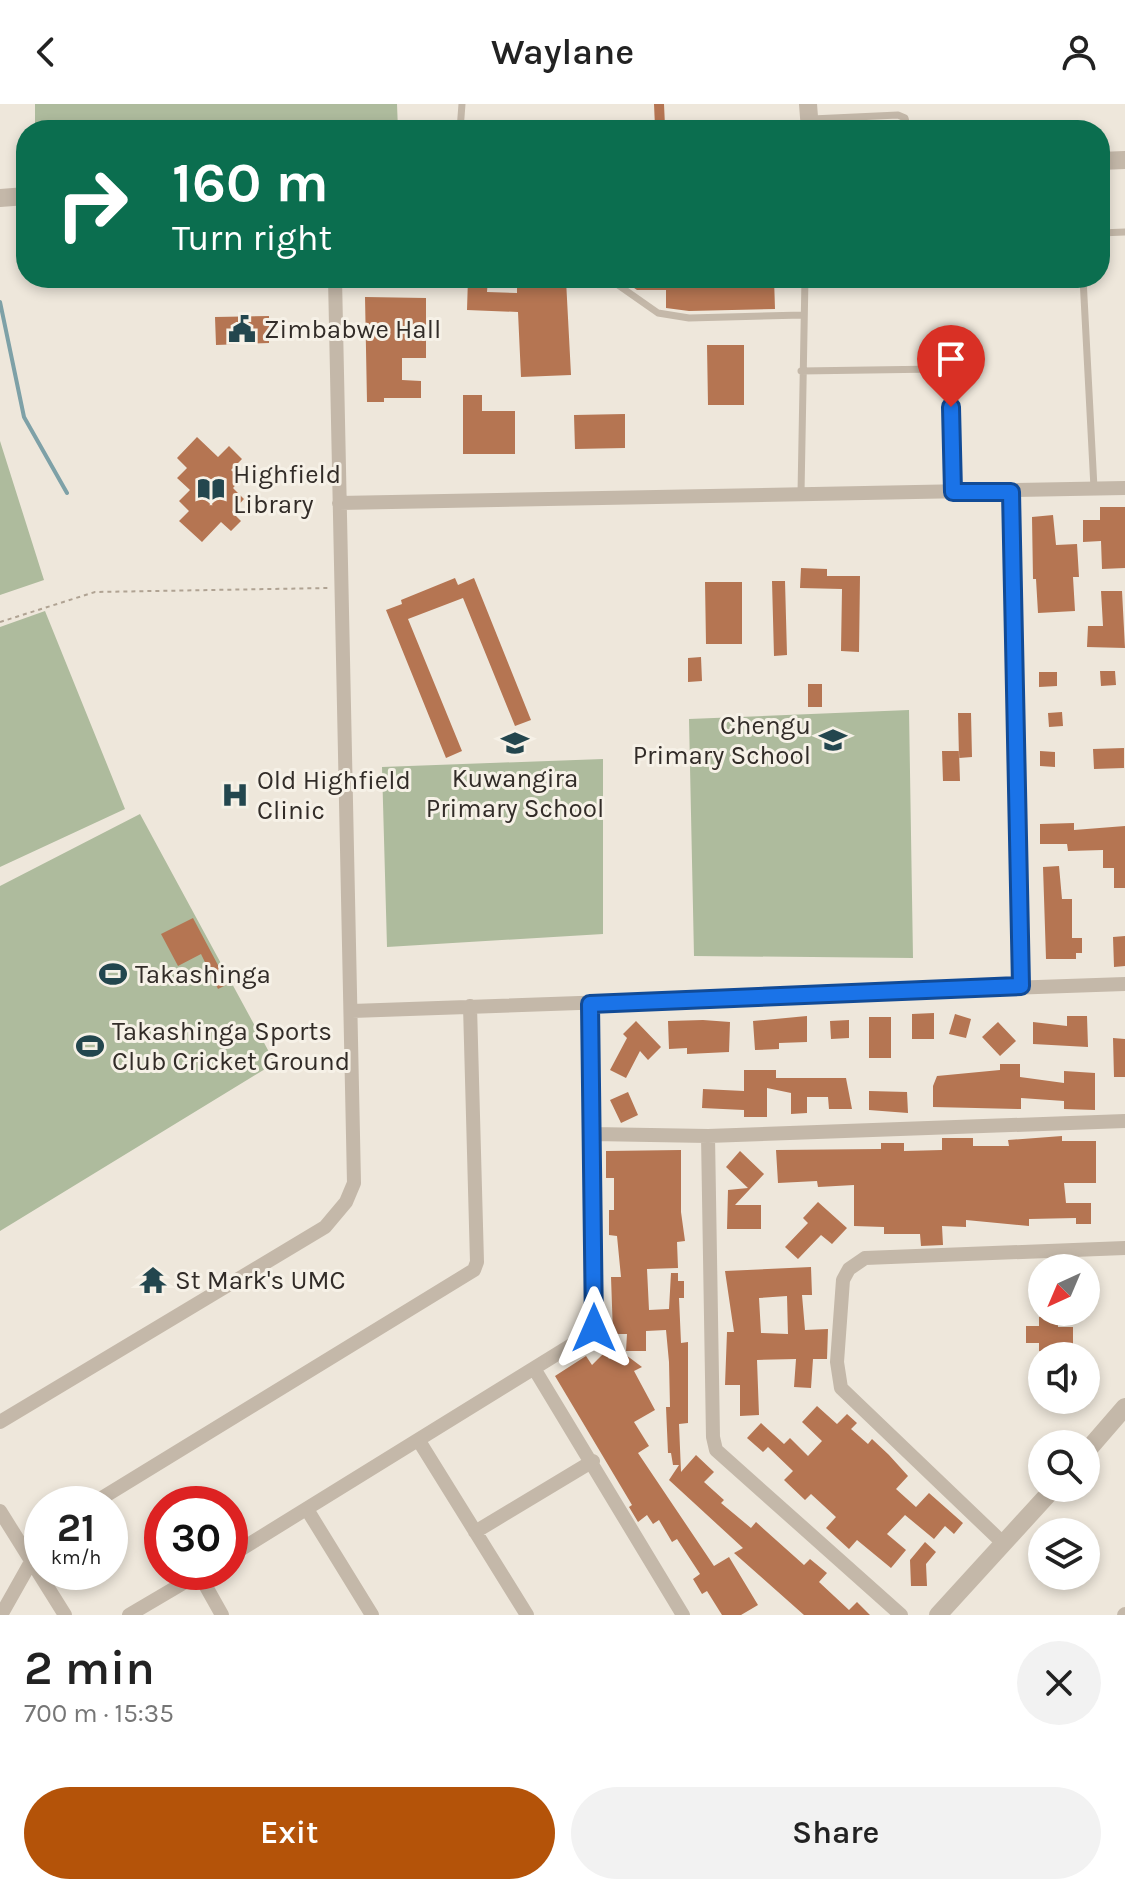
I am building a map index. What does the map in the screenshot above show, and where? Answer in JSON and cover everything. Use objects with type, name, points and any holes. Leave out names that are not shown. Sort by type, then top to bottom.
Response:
[{"type":"street","points":[[0,1422],[325,1227],[336,1215],[354,1183],[335,288]]},
{"type":"street","points":[[339,503],[1125,488]]},
{"type":"street","points":[[1011,492],[1021,986]]},
{"type":"street","points":[[352,1011],[1125,984]]},
{"type":"street","points":[[248,1546],[586,1338],[594,1328],[590,1004]]},
{"type":"street","points":[[121,1486],[474,1270],[477,1262],[470,1006]]},
{"type":"street","points":[[593,1134],[708,1136],[1125,1121]]},
{"type":"street","points":[[708,1136],[713,1437],[716,1450],[901,1615]]},
{"type":"street","points":[[1004,1544],[841,1388],[837,1362],[843,1280],[849,1269],[865,1258],[1125,1248]]},
{"type":"street","points":[[535,1370],[593,1461],[683,1615]]},
{"type":"street","points":[[1100,1436],[1125,1407]]},
{"type":"street","points":[[419,1441],[527,1615]]},
{"type":"street","points":[[475,1532],[593,1461]]},
{"type":"street","points":[[938,1615],[1042,1502]]},
{"type":"street","points":[[0,1511],[23,1546]]},
{"type":"street","points":[[308,1511],[372,1615]]},
{"type":"street","points":[[1,1615],[24,1574]]},
{"type":"street","points":[[50,1590],[65,1615]]},
{"type":"street","points":[[129,1615],[171,1590]]},
{"type":"street","points":[[209,1590],[222,1615]]},
{"type":"lane","points":[[809,118],[898,115],[906,120]]},
{"type":"lane","points":[[622,288],[658,313],[689,318],[803,315]]},
{"type":"lane","points":[[801,493],[804,288]]},
{"type":"lane","points":[[1084,288],[1094,488]]},
{"type":"lane","points":[[801,371],[945,372],[950,379],[953,492]]},
{"type":"path","points":[[0,622],[95,592],[342,587]]},
{"type":"green space","points":[[35,104],[397,104],[398,120],[35,120]]},
{"type":"green space","points":[[0,441],[44,580],[0,595]]},
{"type":"green space","points":[[45,611],[125,809],[0,867],[0,627]]},
{"type":"green space","points":[[909,710],[913,958],[694,956],[689,719]]},
{"type":"green space","points":[[603,759],[603,934],[387,947],[382,767]]},
{"type":"green space","name":"Takashinga","points":[[140,814],[275,1063],[0,1231],[0,886]]},
{"type":"building","points":[[654,104],[664,104],[665,120],[655,120]]},
{"type":"building","points":[[468,288],[517,293],[517,288],[566,288],[571,375],[521,377],[518,312],[467,310]]},
{"type":"building","points":[[634,288],[774,288],[775,309],[689,311],[666,308],[666,290]]},
{"type":"building","points":[[365,297],[426,298],[426,358],[402,358],[402,380],[421,381],[421,398],[384,398],[384,402],[367,402]]},
{"type":"building","points":[[269,316],[269,343],[216,345],[215,317]]},
{"type":"building","points":[[707,345],[744,345],[744,405],[708,405]]},
{"type":"building","points":[[463,395],[482,395],[482,411],[515,411],[515,454],[463,454]]},
{"type":"building","points":[[625,414],[625,448],[575,449],[574,415]]},
{"type":"building","name":"Highfield Library","points":[[197,437],[218,457],[229,446],[242,459],[231,470],[241,479],[233,488],[244,499],[232,512],[241,521],[231,531],[221,522],[202,542],[179,521],[189,511],[179,501],[190,490],[177,478],[187,468],[177,458]]},
{"type":"building","points":[[1100,507],[1125,507],[1125,568],[1102,569],[1101,541],[1083,542],[1083,520],[1100,520]]},
{"type":"building","points":[[1053,515],[1056,545],[1077,544],[1079,577],[1073,577],[1075,611],[1038,613],[1036,579],[1033,579],[1032,517]]},
{"type":"building","points":[[801,568],[827,569],[827,576],[860,576],[859,652],[841,651],[842,589],[800,588]]},
{"type":"building","points":[[455,578],[458,585],[474,578],[531,720],[515,726],[463,598],[408,619],[462,751],[446,758],[386,610],[402,604],[401,600]]},
{"type":"building","points":[[772,581],[785,581],[787,655],[774,656]]},
{"type":"building","points":[[705,582],[742,582],[742,644],[706,644]]},
{"type":"building","points":[[1101,591],[1122,591],[1125,648],[1087,647],[1088,626],[1103,626]]},
{"type":"building","points":[[701,657],[702,681],[688,682],[688,658]]},
{"type":"building","points":[[1100,671],[1115,671],[1116,685],[1101,686]]},
{"type":"building","points":[[1039,672],[1057,672],[1057,686],[1039,687]]},
{"type":"building","points":[[808,684],[822,684],[822,707],[808,707]]},
{"type":"building","points":[[1062,712],[1063,726],[1049,727],[1048,713]]},
{"type":"building","points":[[958,713],[971,713],[972,757],[959,758]]},
{"type":"building","points":[[1124,748],[1124,768],[1094,769],[1093,749]]},
{"type":"building","points":[[942,751],[959,751],[960,781],[943,781]]},
{"type":"building","points":[[1040,751],[1055,752],[1055,767],[1040,766]]},
{"type":"building","points":[[1074,823],[1074,830],[1125,826],[1125,888],[1114,888],[1114,868],[1103,868],[1103,850],[1068,851],[1067,844],[1040,844],[1040,824]]},
{"type":"building","points":[[1059,866],[1062,899],[1072,899],[1072,938],[1082,938],[1082,953],[1076,953],[1076,959],[1046,959],[1043,867]]},
{"type":"building","points":[[193,918],[228,984],[218,989],[201,954],[178,966],[161,934]]},
{"type":"building","points":[[1125,936],[1125,966],[1114,967],[1113,937]]},
{"type":"building","points":[[934,1013],[934,1039],[912,1039],[912,1014]]},
{"type":"building","points":[[955,1014],[971,1019],[966,1038],[949,1034]]},
{"type":"building","points":[[807,1016],[807,1042],[779,1043],[779,1049],[755,1050],[753,1021]]},
{"type":"building","points":[[1067,1016],[1087,1016],[1088,1047],[1033,1044],[1033,1022],[1067,1026]]},
{"type":"building","points":[[869,1017],[891,1017],[891,1058],[869,1058]]},
{"type":"building","points":[[849,1020],[849,1038],[831,1039],[830,1021]]},
{"type":"building","points":[[636,1021],[661,1047],[648,1060],[640,1051],[626,1078],[610,1070],[627,1038],[623,1034]]},
{"type":"building","points":[[668,1021],[730,1022],[729,1052],[687,1054],[687,1048],[669,1049]]},
{"type":"building","points":[[998,1022],[1016,1041],[1000,1056],[982,1037]]},
{"type":"building","points":[[1113,1038],[1125,1039],[1125,1077],[1114,1077]]},
{"type":"building","points":[[1000,1064],[1020,1064],[1020,1077],[1064,1083],[1064,1071],[1095,1073],[1095,1110],[1064,1109],[1064,1101],[1021,1098],[1021,1109],[933,1107],[933,1086],[937,1076],[1000,1070]]},
{"type":"building","points":[[744,1070],[776,1070],[776,1078],[846,1078],[852,1109],[829,1109],[828,1097],[807,1097],[807,1113],[791,1114],[791,1093],[767,1088],[767,1117],[744,1117],[744,1110],[702,1108],[703,1089],[744,1091]]},
{"type":"building","points":[[869,1091],[907,1092],[908,1113],[869,1110]]},
{"type":"building","points":[[628,1092],[638,1115],[621,1123],[610,1100]]},
{"type":"building","points":[[1062,1136],[1062,1141],[1096,1141],[1096,1183],[1064,1183],[1066,1203],[1091,1203],[1091,1224],[1076,1224],[1076,1218],[1029,1219],[1029,1226],[966,1220],[966,1227],[942,1226],[943,1245],[921,1246],[920,1234],[884,1234],[884,1227],[854,1226],[854,1185],[818,1187],[817,1181],[778,1183],[776,1150],[881,1149],[881,1143],[904,1143],[904,1151],[942,1150],[942,1138],[973,1138],[973,1146],[1009,1146],[1008,1140]]},
{"type":"building","points":[[681,1150],[681,1212],[685,1241],[677,1242],[678,1268],[647,1269],[649,1310],[669,1309],[671,1273],[678,1273],[678,1281],[684,1281],[684,1298],[679,1298],[681,1343],[688,1342],[688,1423],[679,1424],[681,1472],[696,1455],[714,1472],[704,1482],[724,1500],[721,1503],[751,1528],[756,1522],[804,1565],[810,1559],[827,1573],[819,1582],[849,1610],[857,1602],[870,1615],[804,1615],[734,1553],[743,1548],[669,1480],[679,1465],[673,1465],[671,1453],[668,1453],[666,1407],[670,1407],[666,1330],[646,1331],[646,1351],[626,1351],[627,1334],[613,1334],[611,1277],[621,1277],[617,1236],[609,1235],[609,1210],[614,1210],[614,1178],[606,1178],[606,1151]]},
{"type":"building","points":[[740,1151],[764,1174],[735,1205],[761,1205],[761,1229],[727,1229],[728,1190],[748,1188],[726,1167]]},
{"type":"building","points":[[818,1202],[847,1228],[832,1244],[821,1235],[798,1259],[785,1247],[808,1223],[803,1218]]},
{"type":"building","points":[[811,1267],[812,1295],[802,1295],[805,1330],[828,1329],[827,1359],[813,1359],[811,1388],[794,1387],[796,1359],[757,1360],[759,1415],[740,1416],[740,1385],[725,1385],[727,1332],[734,1332],[725,1271]],"holes":[[[787,1296],[788,1334],[761,1333],[759,1298]]]},
{"type":"building","points":[[1028,1326],[1073,1327],[1073,1342],[1026,1343]]},
{"type":"building","points":[[605,1352],[609,1359],[622,1352],[642,1367],[634,1371],[655,1410],[634,1422],[649,1446],[638,1453],[714,1566],[729,1557],[758,1605],[741,1615],[722,1615],[707,1591],[702,1594],[693,1579],[700,1574],[677,1539],[672,1542],[659,1520],[653,1524],[647,1515],[638,1522],[629,1507],[632,1505],[555,1376],[586,1356],[592,1365]]},
{"type":"building","points":[[817,1406],[837,1424],[847,1414],[857,1423],[851,1429],[868,1444],[872,1439],[908,1476],[896,1489],[916,1507],[929,1493],[963,1523],[954,1534],[945,1526],[934,1539],[905,1515],[887,1534],[906,1550],[891,1568],[857,1540],[849,1549],[826,1528],[836,1517],[811,1494],[805,1500],[784,1480],[793,1471],[768,1447],[763,1452],[747,1438],[761,1423],[784,1444],[790,1438],[808,1456],[822,1441],[802,1422]]},
{"type":"building","points":[[925,1542],[936,1552],[926,1564],[927,1586],[911,1586],[910,1560]]},
{"type":"waterway","points":[[0,302],[24,417],[67,493]]},
{"type":"place","name":"Zimbabwe Hall","points":[[242,329]]},
{"type":"place","name":"Highfield Library","points":[[211,489]]},
{"type":"place","name":"Chengu Primary School","points":[[833,740]]},
{"type":"place","name":"Kuwangira Primary School","points":[[515,743]]},
{"type":"place","name":"Old Highfield Clinic","points":[[235,795]]},
{"type":"place","name":"Takashinga","points":[[113,974]]},
{"type":"place","name":"Takashinga Sports Club Cricket Ground","points":[[90,1046]]},
{"type":"place","name":"St Mark's UMC","points":[[153,1280]]},
{"type":"route","points":[[594,1328],[590,1004],[1021,986],[1011,492],[953,492],[951,407]]}]
